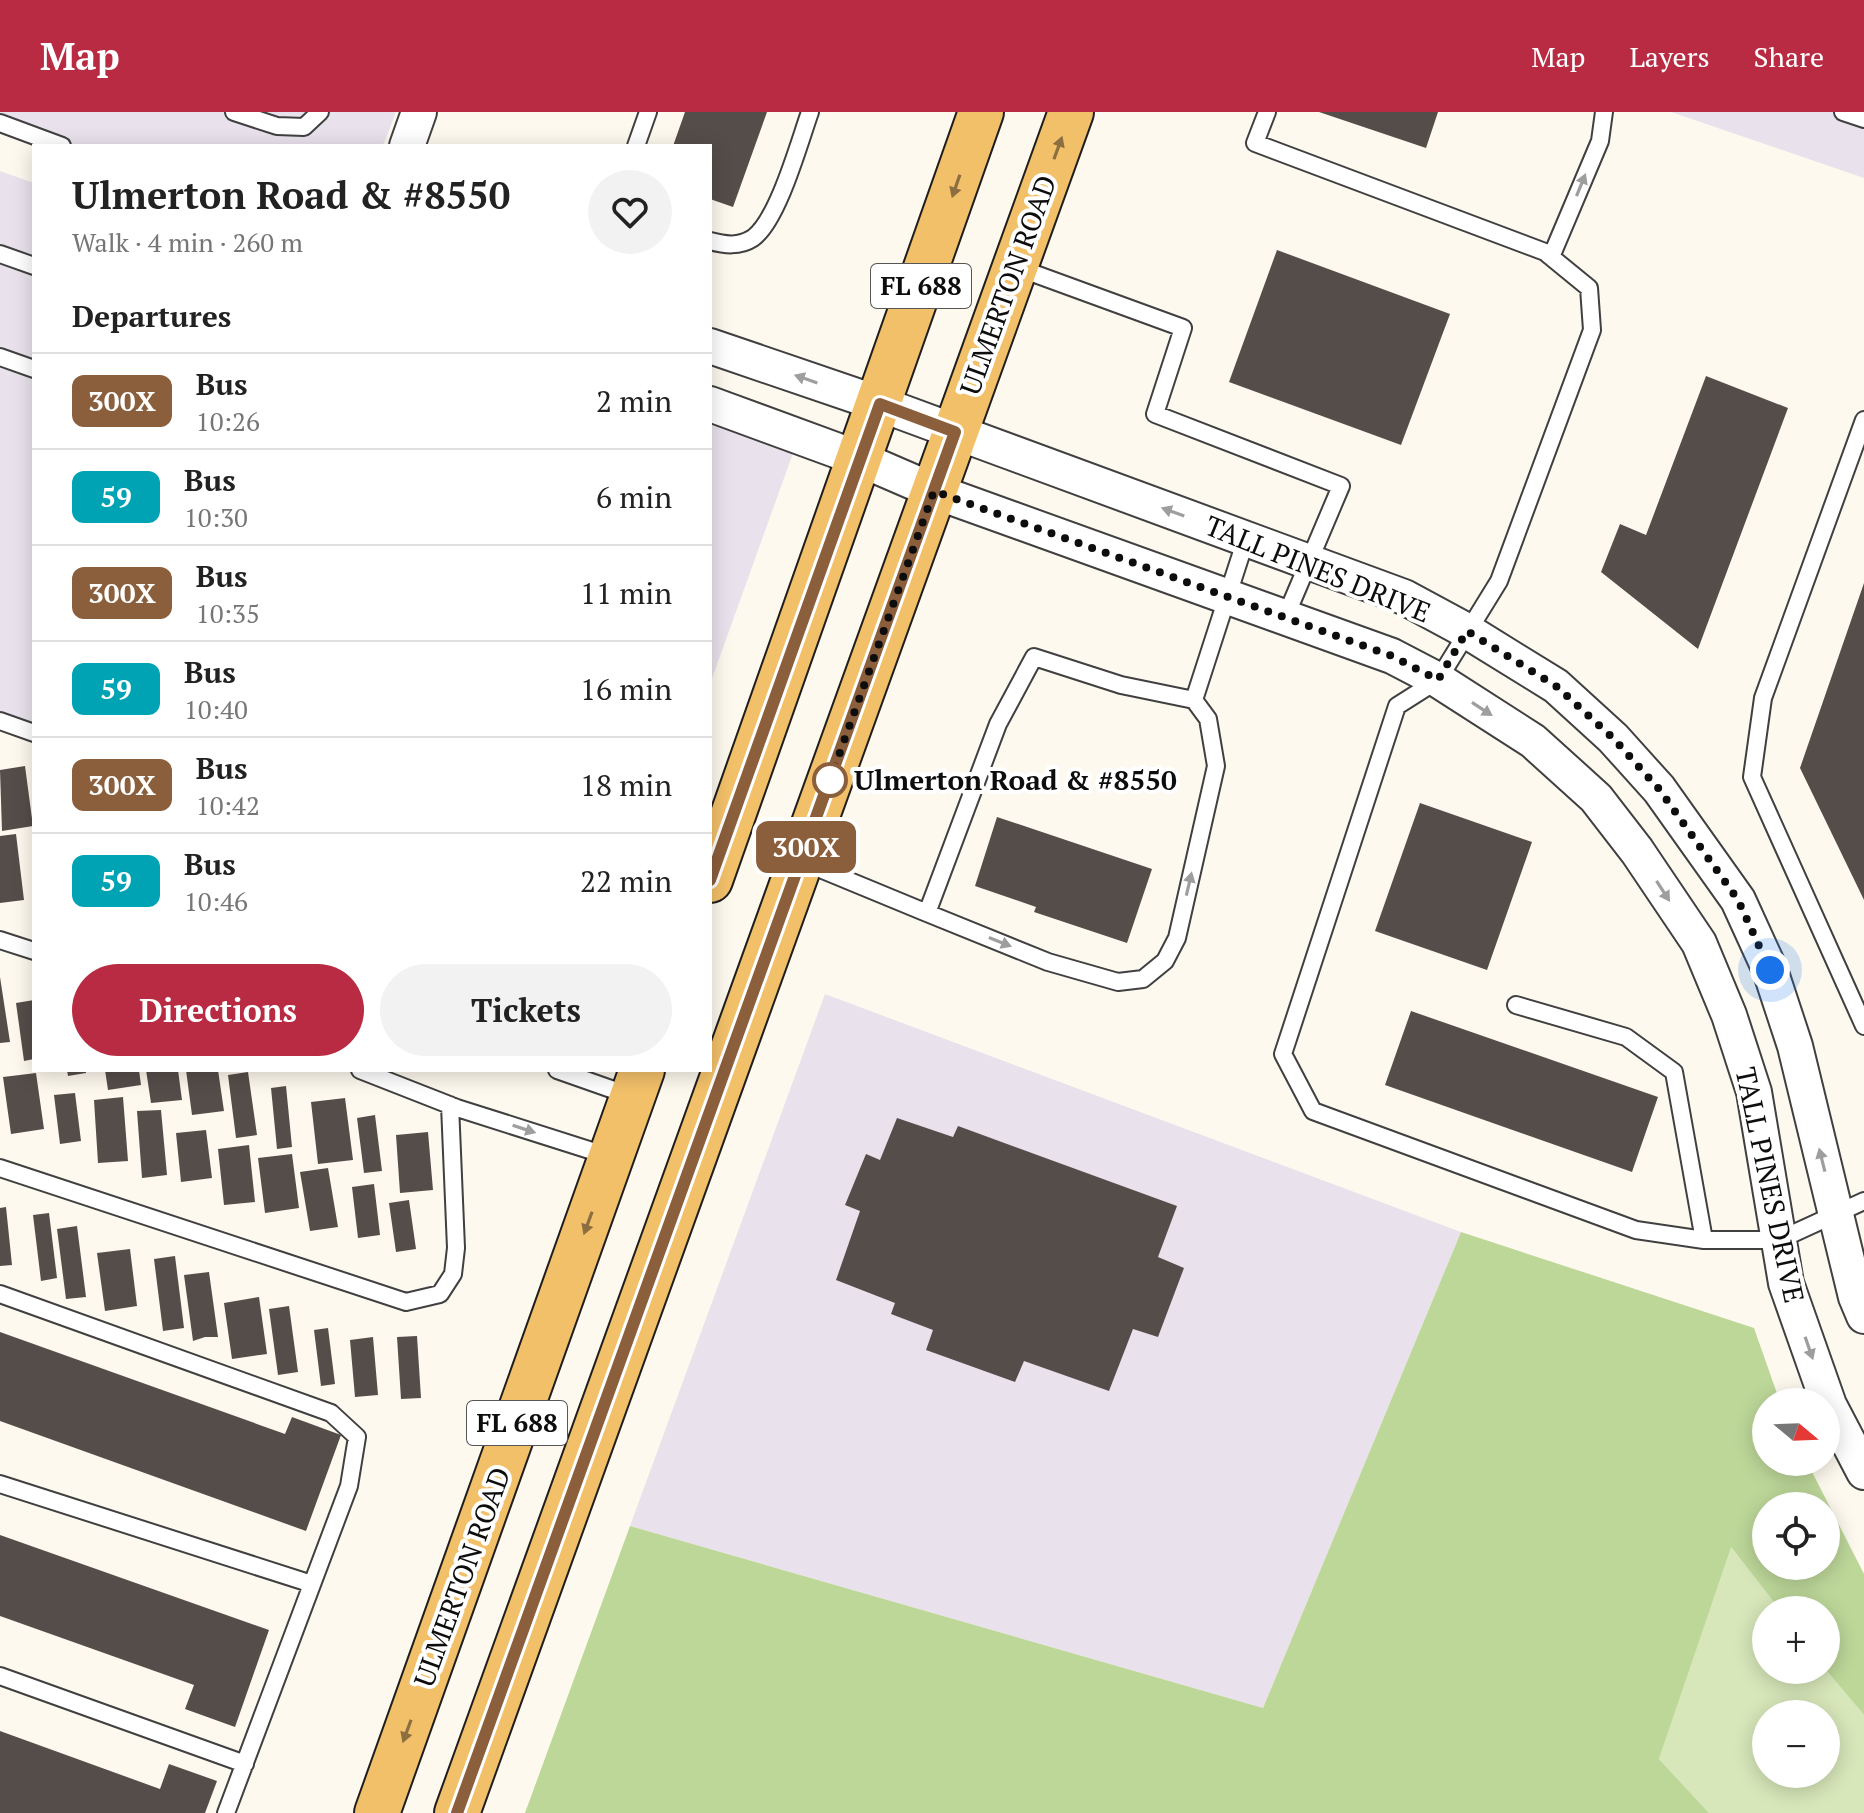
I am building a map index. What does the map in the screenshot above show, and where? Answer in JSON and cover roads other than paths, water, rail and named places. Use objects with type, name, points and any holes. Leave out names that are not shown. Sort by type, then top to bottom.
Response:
[{"type":"main road","name":"FL 688","points":[[712,874],[981,112]]},
{"type":"main road","name":"ULMERTON ROAD","points":[[457,1813],[1071,112]]},
{"type":"main road","name":"ULMERTON ROAD","points":[[377,1813],[638,1083]]},
{"type":"street","points":[[408,144],[419,112]]},
{"type":"street","name":"TALL PINES DRIVE","points":[[712,347],[880,404],[1404,597],[1467,631],[1556,686],[1613,738],[1659,789],[1738,900],[1770,970],[1850,1208],[1856,1297],[1864,1316]]},
{"type":"street","name":"TALL PINES DRIVE","points":[[712,405],[860,459],[934,491],[1392,656],[1438,680],[1533,741],[1596,798],[1637,851],[1699,943],[1729,1015],[1754,1092],[1786,1283],[1829,1405],[1864,1472]]},
{"type":"lane","points":[[234,112],[277,126],[304,127],[320,112]]},
{"type":"lane","points":[[637,144],[648,112]]},
{"type":"lane","points":[[712,242],[730,246],[753,238],[773,214],[810,112]]},
{"type":"lane","points":[[1267,112],[1255,143],[1545,252],[1589,288],[1592,330],[1499,581],[1438,680],[1397,706],[1283,1054],[1313,1111],[1636,1230],[1704,1240],[1779,1240],[1850,1208]]},
{"type":"lane","points":[[1551,257],[1600,141],[1604,112]]},
{"type":"lane","points":[[1843,112],[1864,119]]},
{"type":"lane","points":[[0,123],[57,144]]},
{"type":"lane","points":[[0,254],[32,265]]},
{"type":"lane","points":[[1014,267],[1183,328],[1155,414],[1341,486],[1285,618]]},
{"type":"lane","points":[[0,357],[32,368]]},
{"type":"lane","points":[[1864,420],[1763,698],[1752,777],[1864,1026]]},
{"type":"lane","points":[[1194,700],[1246,539]]},
{"type":"lane","points":[[801,861],[927,913],[1048,962],[1118,982],[1143,979],[1165,961],[1177,938],[1216,766],[1208,719],[1194,700],[1121,685],[1034,657],[998,724],[927,913]]},
{"type":"lane","points":[[0,721],[32,732]]},
{"type":"lane","points":[[0,940],[32,950]]},
{"type":"lane","points":[[1516,1005],[1626,1037],[1674,1072],[1704,1240]]},
{"type":"lane","points":[[365,1072],[450,1105],[611,1157]]},
{"type":"lane","points":[[569,1072],[638,1083]]},
{"type":"lane","points":[[0,1168],[406,1302],[440,1294],[453,1274],[456,1248],[450,1105]]},
{"type":"lane","points":[[0,1294],[331,1413],[357,1437],[349,1486],[226,1813]]},
{"type":"lane","points":[[0,1484],[312,1584]]},
{"type":"lane","points":[[0,1676],[245,1764]]},
{"type":"place","name":"Ulmerton Road & #8550","points":[[830,780]]}]
